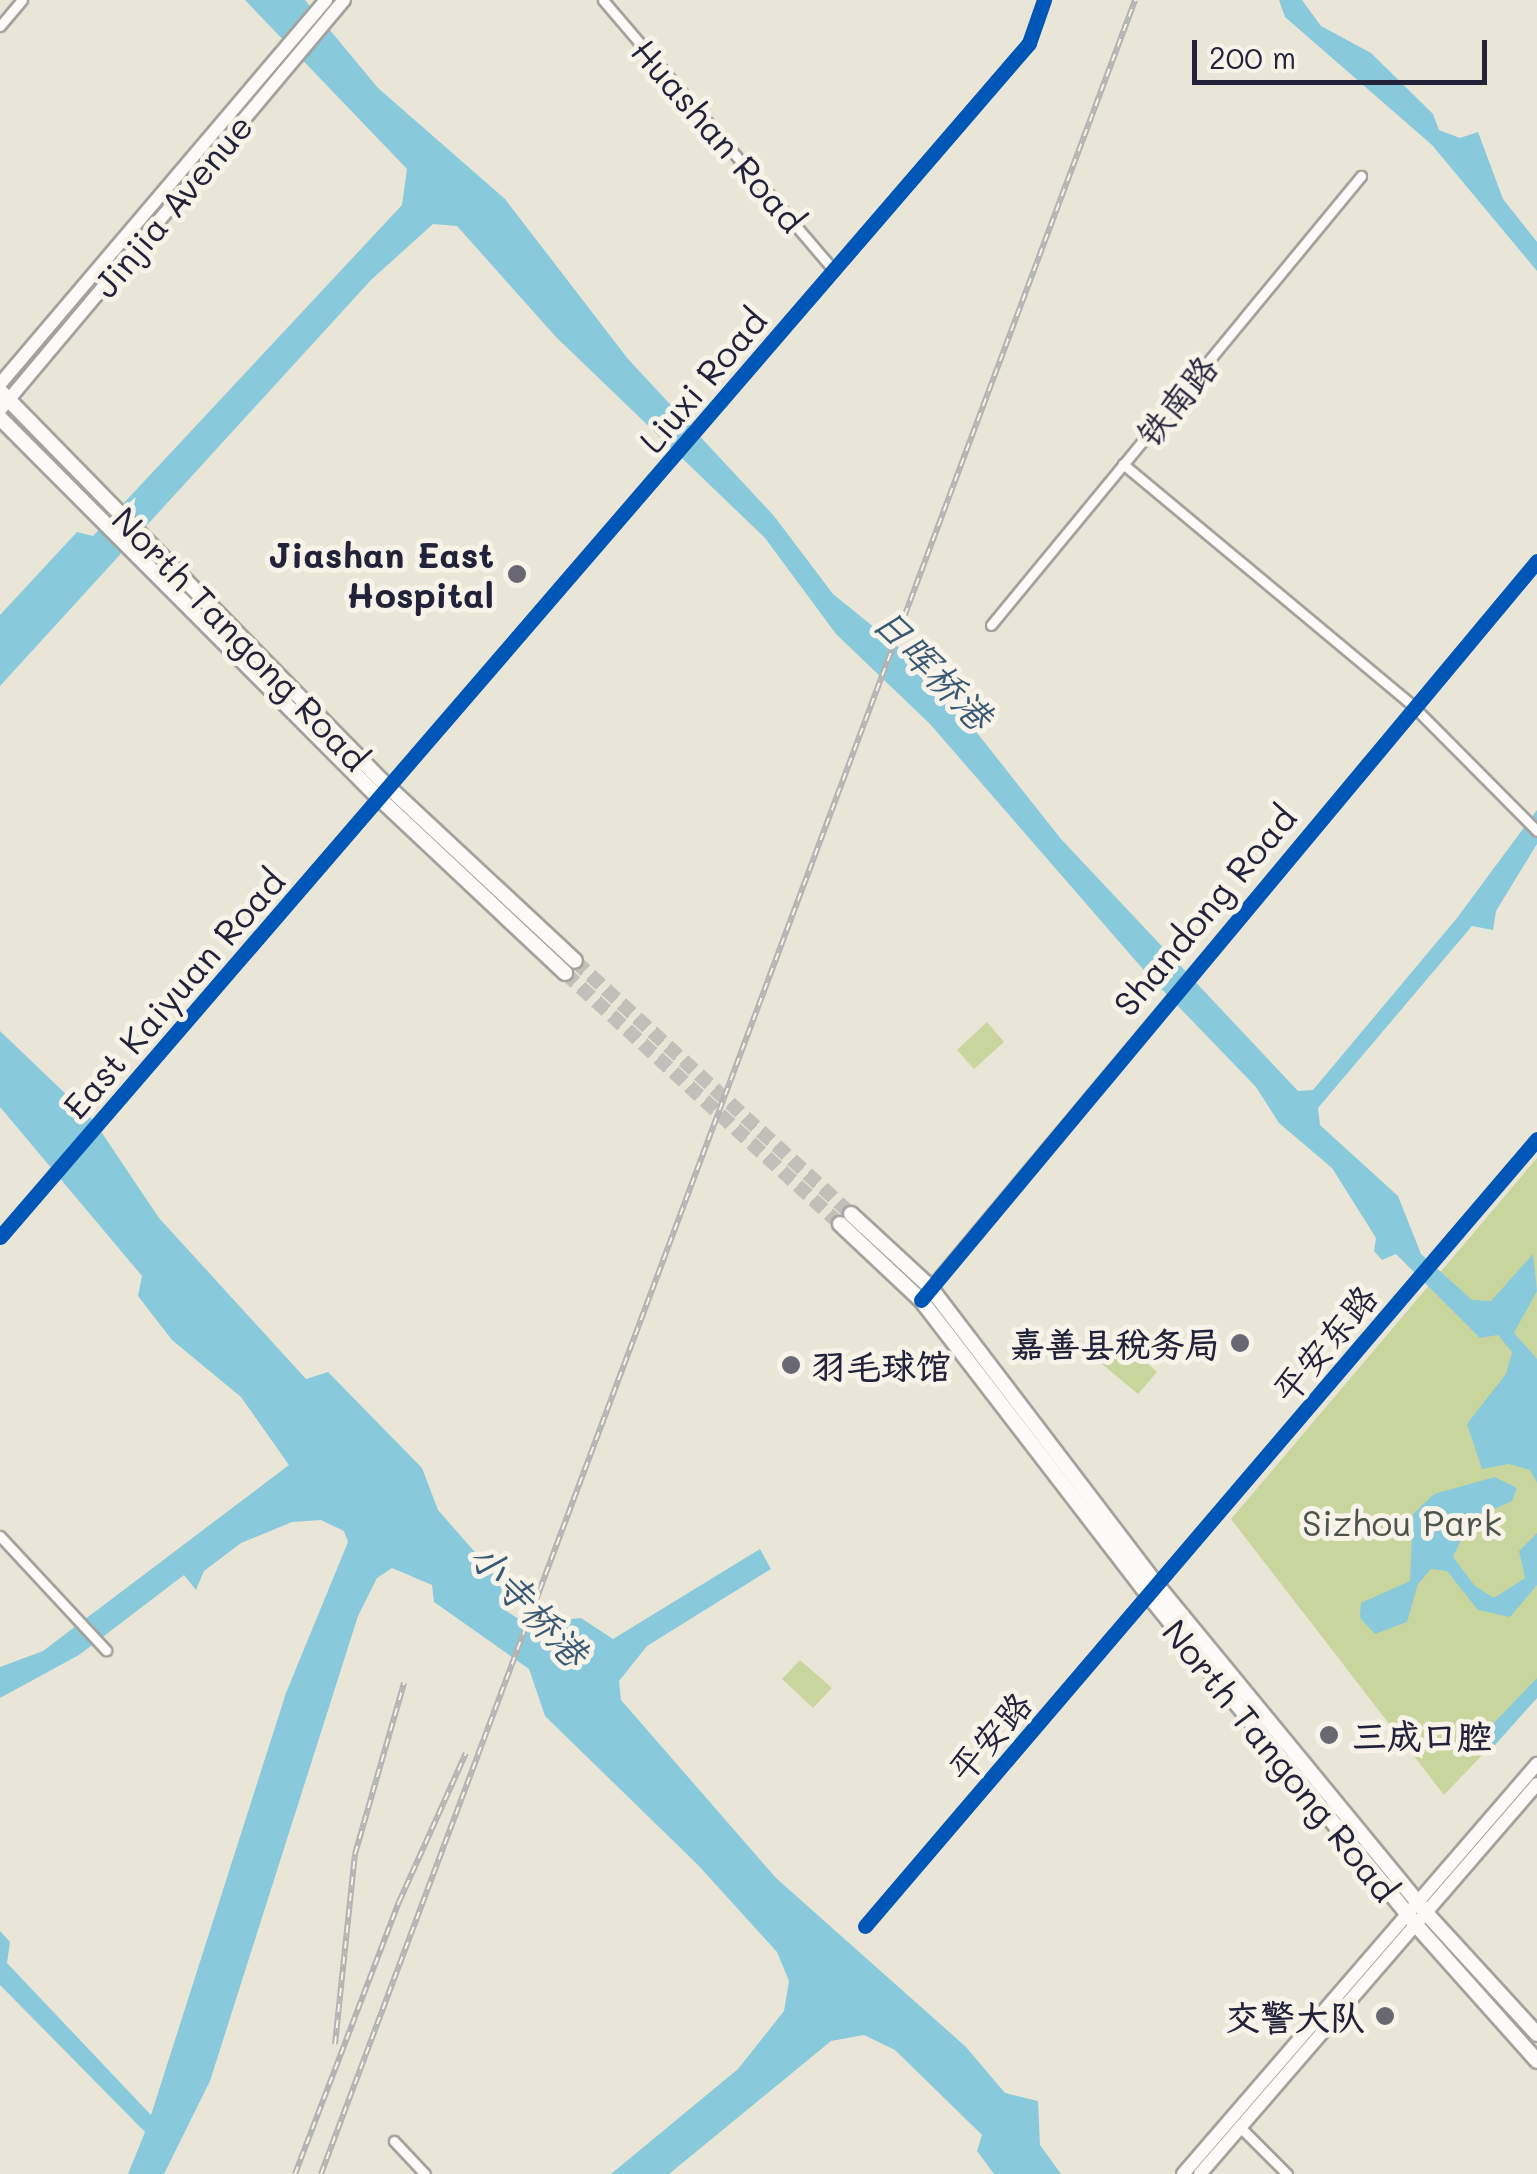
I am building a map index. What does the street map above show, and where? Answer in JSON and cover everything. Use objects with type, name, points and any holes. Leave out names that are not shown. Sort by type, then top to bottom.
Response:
[{"type":"main road","name":"North Tangong Road","points":[[2,396],[141,535],[385,794]]},
{"type":"main road","name":"North Tangong Road","points":[[0,418],[385,794],[570,967]]},
{"type":"main road","name":"North Tangong Road","points":[[846,1219],[925,1294],[1153,1591],[1537,2061]]},
{"type":"main road","name":"North Tangong Road","points":[[1417,1914],[1537,2034]]},
{"type":"street","points":[[0,26],[22,0]]},
{"type":"street","name":"Jinjia Avenue","points":[[2,396],[328,5],[344,0]]},
{"type":"street","name":"Huashan Road","points":[[603,0],[834,270]]},
{"type":"street","name":"Liuxi Road","points":[[385,794],[1029,43],[1044,0]]},
{"type":"street","name":"铁南路","points":[[991,625],[1361,176]]},
{"type":"street","points":[[1123,464],[1413,706],[1537,830]]},
{"type":"street","name":"Shandong Road","points":[[925,1294],[1537,560]]},
{"type":"street","name":"East Kaiyuan Road","points":[[0,1236],[385,794]]},
{"type":"street","name":"平安东路","points":[[1153,1591],[1537,1138]]},
{"type":"street","points":[[0,1536],[106,1650]]},
{"type":"street","name":"平安路","points":[[865,1926],[1153,1591]]},
{"type":"street","points":[[1417,1914],[1537,1764]]},
{"type":"street","points":[[1183,2174],[1236,2123],[1417,1914],[1537,1784]]},
{"type":"street","points":[[1200,2174],[1236,2123]]},
{"type":"street","points":[[1236,2123],[1287,2174]]},
{"type":"street","points":[[394,2141],[425,2174]]},
{"type":"green space","points":[[987,1022],[1004,1042],[974,1069],[957,1050]]},
{"type":"green space","name":"Sizhou Park","points":[[1537,1158],[1537,1698],[1444,1795],[1231,1519]]},
{"type":"green space","points":[[1122,1341],[1157,1372],[1138,1394],[1102,1364]]},
{"type":"green space","points":[[800,1660],[832,1688],[813,1708],[782,1679]]},
{"type":"water","points":[[245,0],[305,0],[378,88],[505,199],[628,359],[774,516],[833,594],[928,671],[1061,839],[1298,1091],[1313,1090],[1457,918],[1537,810],[1537,844],[1496,911],[1493,930],[1472,926],[1318,1108],[1320,1125],[1398,1196],[1421,1254],[1472,1300],[1491,1301],[1533,1254],[1537,1291],[1514,1333],[1537,1359],[1537,1483],[1530,1470],[1509,1464],[1482,1469],[1467,1424],[1506,1374],[1512,1352],[1498,1335],[1480,1338],[1396,1254],[1382,1260],[1374,1251],[1376,1238],[1332,1168],[1279,1123],[1256,1087],[1148,975],[930,724],[836,634],[765,538],[556,337],[457,226],[433,224],[371,280],[0,686],[0,615],[77,532],[93,536],[402,205],[407,169]]},
{"type":"water","points":[[1279,0],[1302,0],[1321,26],[1371,53],[1433,114],[1439,130],[1460,138],[1478,132],[1503,199],[1537,242],[1537,271],[1432,145],[1285,17]]},
{"type":"water","points":[[0,1031],[94,1121],[159,1218],[306,1379],[328,1372],[422,1468],[438,1510],[502,1583],[502,1608],[534,1629],[536,1623],[581,1618],[613,1639],[760,1549],[771,1569],[647,1646],[619,1681],[621,1700],[776,1878],[966,2047],[1005,2093],[1038,2101],[1040,2145],[1061,2174],[994,2174],[977,2151],[982,2135],[895,2050],[864,2035],[831,2041],[669,2174],[611,2174],[738,2069],[784,2011],[789,1981],[777,1952],[698,1865],[545,1716],[529,1669],[434,1602],[432,1585],[392,1568],[377,1578],[358,1616],[210,2081],[164,2174],[128,2174],[145,2132],[0,1985],[0,1931],[10,1942],[7,1963],[151,2115],[286,1693],[348,1542],[344,1531],[321,1520],[292,1522],[241,1543],[204,1571],[196,1590],[184,1575],[79,1655],[0,1698],[0,1667],[43,1651],[289,1465],[241,1397],[172,1340],[138,1296],[142,1276],[0,1107]]},
{"type":"water","points":[[1495,1477],[1517,1488],[1512,1501],[1470,1520],[1453,1557],[1475,1586],[1494,1598],[1525,1578],[1519,1551],[1537,1533],[1537,1585],[1510,1617],[1478,1610],[1447,1571],[1431,1569],[1418,1584],[1407,1622],[1375,1634],[1360,1618],[1361,1603],[1410,1581],[1413,1514],[1434,1494]]},
{"type":"water","points":[[1537,1678],[1537,1698],[1495,1745],[1481,1749],[1490,1727]]},
{"type":"tunnel","points":[[575,961],[851,1214]]},
{"type":"tunnel","points":[[565,973],[840,1224]]},
{"type":"railway","points":[[321,2174],[1135,0]]},
{"type":"railway","points":[[335,2044],[355,1854],[404,1683]]},
{"type":"railway","points":[[295,2174],[399,1902],[466,1753]]},
{"type":"cycle path","points":[[0,1237],[1029,43],[1044,0]]},
{"type":"cycle path","points":[[921,1300],[1537,561]]},
{"type":"cycle path","points":[[865,1926],[1537,1139]]},
{"type":"place","name":"Jiashan East Hospital","points":[[517,574]]},
{"type":"place","name":"嘉善县税务局","points":[[1240,1343]]},
{"type":"place","name":"羽毛球馆","points":[[791,1365]]},
{"type":"place","name":"三成口腔","points":[[1329,1735]]},
{"type":"place","name":"交警大队","points":[[1385,2016]]},
{"type":"water label","name":"日晖桥港","points":[[933,668]]},
{"type":"water label","name":"小寺桥港","points":[[529,1604]]}]
